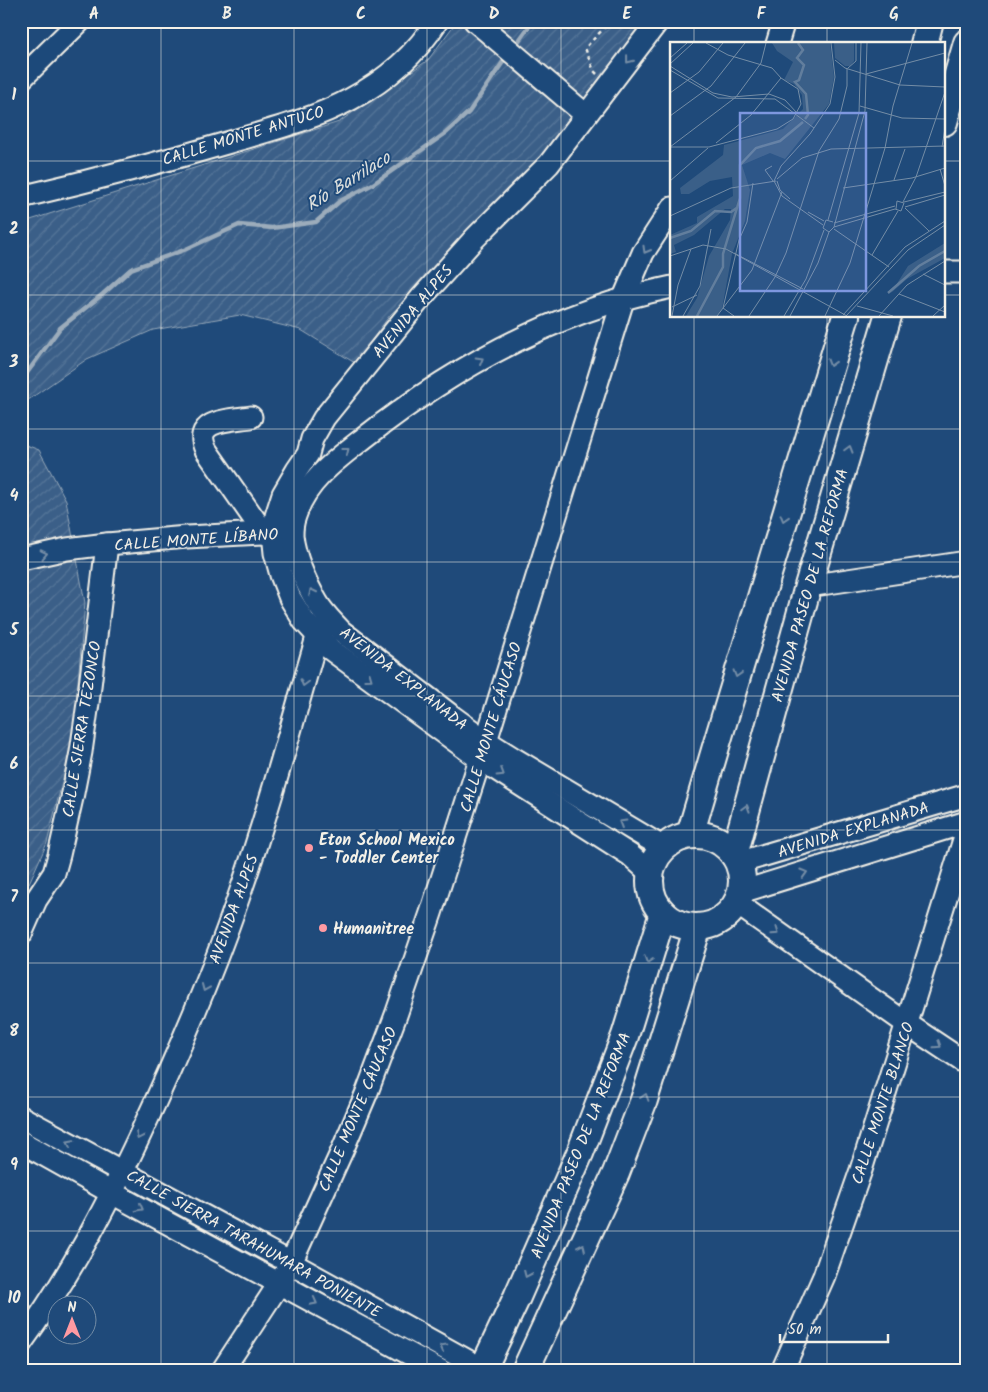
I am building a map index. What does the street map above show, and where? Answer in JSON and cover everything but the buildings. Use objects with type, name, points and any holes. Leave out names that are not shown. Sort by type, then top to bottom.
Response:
[{"type":"main road","points":[[925,42],[930,21]]},
{"type":"main road","points":[[946,115],[967,43]]},
{"type":"main road","points":[[690,835],[845,318]]},
{"type":"main road","name":"AVENIDA PASEO DE LA REFORMA","points":[[736,859],[808,586],[887,318]]},
{"type":"main road","points":[[690,835],[707,836],[722,843],[736,859],[742,877],[739,898],[729,913],[710,925],[698,927],[685,926],[663,914],[654,902],[650,888],[650,873],[655,859],[664,848],[676,839],[690,835]]},
{"type":"main road","name":"AVENIDA PASEO DE LA REFORMA","points":[[483,1370],[580,1152],[625,1036],[663,914]]},
{"type":"main road","points":[[525,1371],[616,1172],[644,1100],[698,927]]},
{"type":"street","points":[[21,78],[80,21]]},
{"type":"street","name":"CALLE MONTE ANTUCO","points":[[21,197],[216,146],[290,124],[324,111],[350,100],[375,84],[416,50],[437,21]]},
{"type":"street","points":[[475,21],[586,115]]},
{"type":"street","name":"AVENIDA ALPES","points":[[317,637],[304,621],[287,590],[275,554],[276,516],[283,494],[308,454],[312,439],[324,418],[421,298],[475,238],[549,164],[658,21]]},
{"type":"street","points":[[778,42],[784,21]]},
{"type":"street","name":"CALLE MONTE CÁUCASO","points":[[222,1371],[291,1263],[342,1151],[396,1015],[483,750],[623,300],[643,253],[670,211]]},
{"type":"street","points":[[946,272],[967,272]]},
{"type":"street","name":"CALLE MONTE LÍBANO","points":[[21,559],[67,549],[107,544],[187,537],[276,533],[295,515],[303,498],[316,480],[336,459],[392,416],[440,384],[473,364],[535,332],[577,314],[670,288]]},
{"type":"street","points":[[251,417],[212,424],[202,434],[202,442],[206,450],[276,533]]},
{"type":"street","points":[[308,454],[311,460],[324,472]]},
{"type":"street","name":"AVENIDA EXPLANADA","points":[[276,533],[296,555],[317,602],[341,631],[483,750],[513,758],[664,848]]},
{"type":"street","name":"CALLE SIERRA TEZONCO","points":[[21,934],[36,900],[54,872],[72,798],[88,702],[107,544]]},
{"type":"street","points":[[808,586],[967,562]]},
{"type":"street","name":"AVENIDA ALPES","points":[[21,1343],[95,1226],[172,1067],[237,901],[262,827],[317,637],[329,618]]},
{"type":"street","name":"AVENIDA EXPLANADA","points":[[317,637],[348,664],[483,750],[630,855],[650,873]]},
{"type":"street","name":"AVENIDA EXPLANADA","points":[[736,859],[967,795]]},
{"type":"street","name":"AVENIDA EXPLANADA","points":[[739,898],[967,822]]},
{"type":"street","name":"CALLE MONTE BLANCO","points":[[782,1371],[824,1276],[862,1170],[967,830]]},
{"type":"street","points":[[739,898],[907,1024],[967,1064]]},
{"type":"street","name":"CALLE SIERRA TARAHUMARA PONIENTE","points":[[21,1117],[123,1171],[483,1370]]},
{"type":"street","name":"CALLE SIERRA TARAHUMARA PONIENTE","points":[[21,1142],[441,1371]]},
{"type":"path","points":[[610,85],[594,71],[585,48],[607,25],[614,21]]},
{"type":"shaded area","points":[[457,21],[653,21],[542,159],[444,263],[390,315],[355,363],[301,330],[240,315],[153,330],[87,359],[21,405],[21,223],[339,122],[428,60]]},
{"type":"shaded area","points":[[21,443],[39,450],[66,500],[85,603],[73,738],[47,843],[21,901]]},
{"type":"waterway","name":"Río Barrilaco","points":[[515,46],[533,21]]},
{"type":"waterway","name":"Río Barrilaco","points":[[21,381],[60,328],[131,269],[184,250],[239,225],[272,228],[316,222],[340,201],[373,184],[446,133],[469,112],[507,56]]},
{"type":"place","name":"Eton School Mexico - Toddler Center","points":[[309,848]]},
{"type":"place","name":"Humanitree","points":[[323,928]]}]
